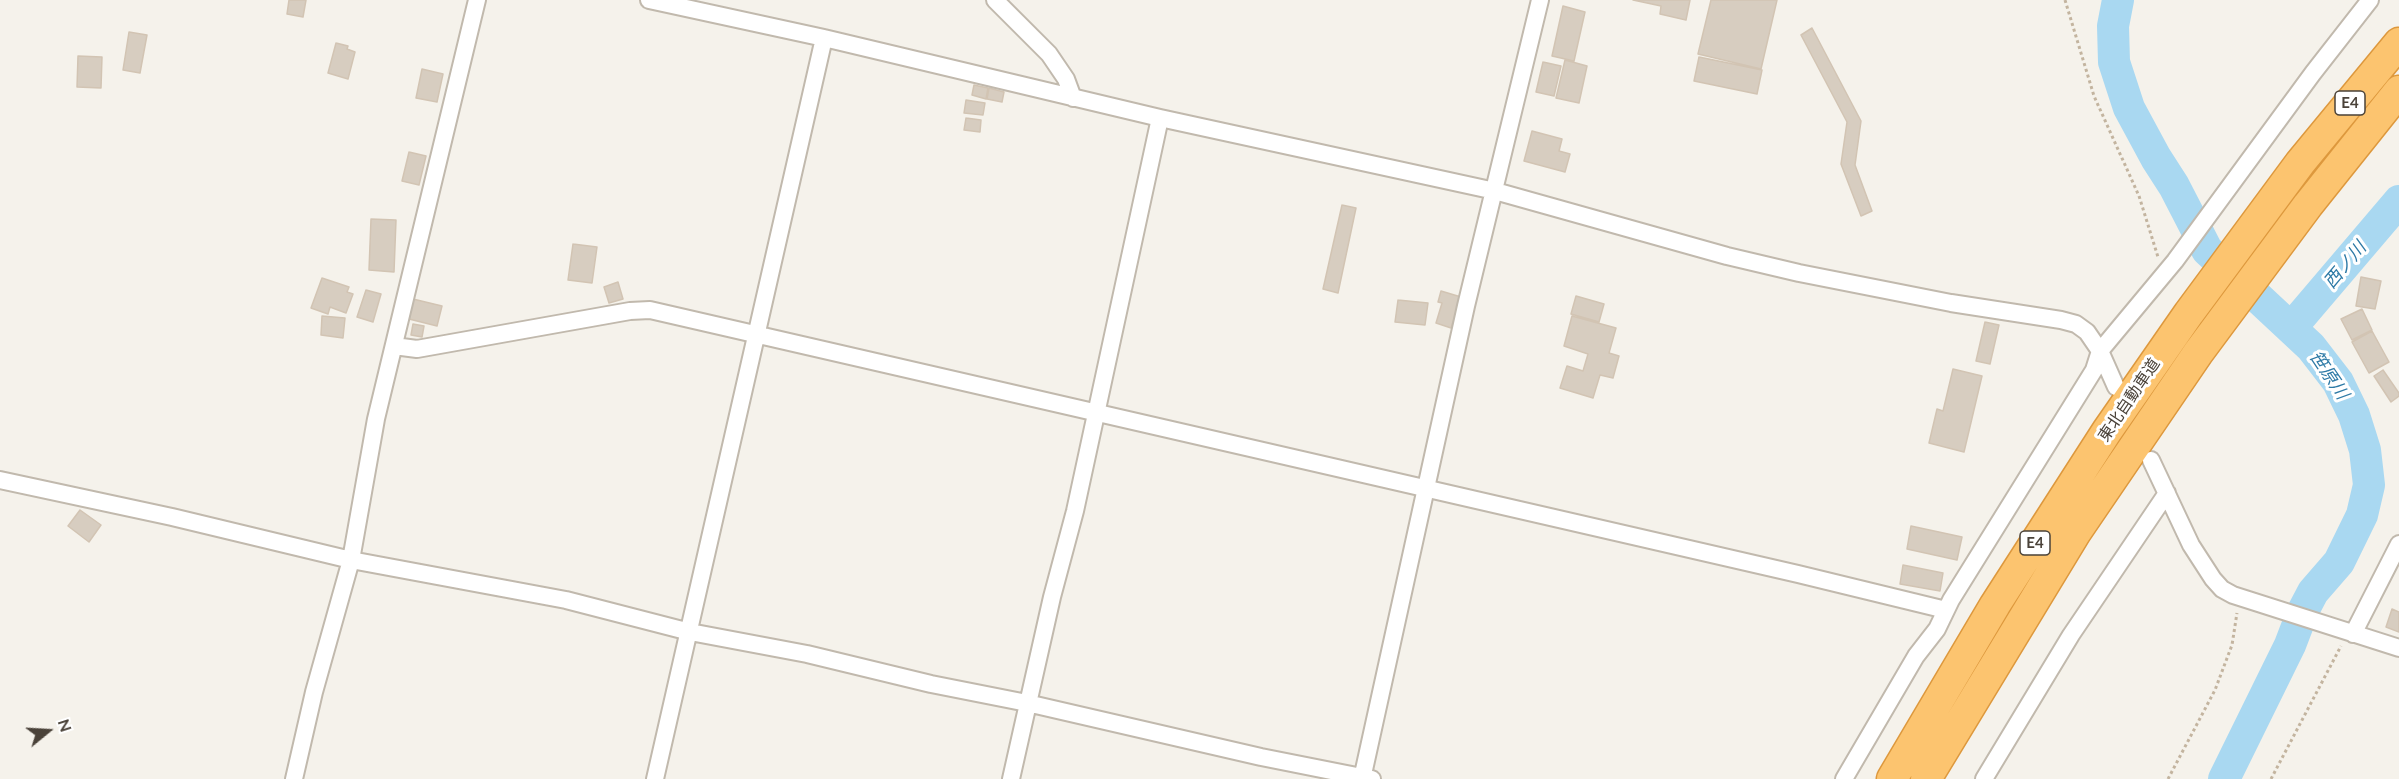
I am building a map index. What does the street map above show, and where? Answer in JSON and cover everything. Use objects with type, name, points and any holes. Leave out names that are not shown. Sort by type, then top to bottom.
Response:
[{"type":"highway","name":"東北自動車道","points":[[1892,779],[2001,595],[2101,441],[2189,313],[2301,164],[2399,43]]},
{"type":"highway","name":"東北自動車道","points":[[1926,779],[2076,532],[2198,353],[2308,205],[2399,91]]},
{"type":"street","points":[[294,779],[314,692],[351,560],[376,419],[477,0]]},
{"type":"street","points":[[649,0],[824,38],[1160,118],[1495,191],[1727,256],[1799,273],[1951,303],[2061,320],[2076,324],[2087,332],[2100,351],[2116,387]]},
{"type":"street","points":[[995,0],[1049,54],[1066,79],[1073,98]]},
{"type":"street","points":[[0,480],[172,517],[351,560],[566,600],[690,632],[807,654],[931,684],[1366,778],[1466,306],[1540,0]]},
{"type":"street","points":[[1844,779],[2094,370],[2100,351],[2171,266],[2370,0]]},
{"type":"street","points":[[655,779],[824,38]]},
{"type":"street","points":[[1011,779],[1027,703],[1097,413],[1160,118]]},
{"type":"street","points":[[394,346],[406,349],[425,348],[641,309],[1798,574],[1946,610]]},
{"type":"street","points":[[2151,460],[2192,545],[2213,579],[2222,589],[2245,599],[2399,648]]},
{"type":"street","points":[[1984,779],[2076,627],[2167,493]]},
{"type":"street","points":[[2349,633],[2399,544]]},
{"type":"path","points":[[2066,0],[2094,96],[2139,196],[2161,264],[2171,266]]},
{"type":"path","points":[[2168,779],[2215,690],[2232,645],[2245,599]]},
{"type":"path","points":[[2271,779],[2349,633]]},
{"type":"building","points":[[289,0],[306,0],[303,17],[287,14]]},
{"type":"building","points":[[1633,0],[1690,0],[1686,20],[1660,14],[1661,6]]},
{"type":"building","points":[[1711,0],[1777,0],[1761,69],[1698,54]]},
{"type":"building","points":[[1563,6],[1585,12],[1574,61],[1552,56]]},
{"type":"building","points":[[1812,28],[1861,121],[1855,165],[1872,211],[1861,216],[1841,164],[1847,122],[1801,35]]},
{"type":"building","points":[[129,32],[147,35],[140,73],[123,70]]},
{"type":"building","points":[[336,43],[348,46],[347,49],[355,52],[348,79],[328,73]]},
{"type":"building","points":[[78,56],[102,57],[101,88],[77,87]]},
{"type":"building","points":[[1699,57],[1762,70],[1757,94],[1694,81]]},
{"type":"building","points":[[1565,60],[1587,66],[1579,103],[1556,98]]},
{"type":"building","points":[[1543,62],[1561,66],[1554,96],[1536,92]]},
{"type":"building","points":[[422,69],[443,74],[437,102],[416,98]]},
{"type":"building","points":[[974,85],[988,88],[986,99],[972,95]]},
{"type":"building","points":[[989,88],[1004,92],[1002,102],[987,99]]},
{"type":"building","points":[[966,100],[985,103],[983,115],[964,113]]},
{"type":"building","points":[[966,118],[981,120],[980,132],[964,130]]},
{"type":"building","points":[[1532,131],[1562,139],[1559,151],[1570,154],[1565,172],[1524,161]]},
{"type":"building","points":[[409,152],[426,156],[419,185],[402,181]]},
{"type":"building","points":[[1342,205],[1356,208],[1338,293],[1323,289]]},
{"type":"building","points":[[371,219],[396,220],[394,272],[369,270]]},
{"type":"building","points":[[573,244],[597,247],[592,283],[568,280]]},
{"type":"building","points":[[2361,277],[2381,281],[2375,309],[2356,306]]},
{"type":"building","points":[[322,278],[349,287],[347,292],[353,294],[346,313],[330,307],[328,314],[311,308]]},
{"type":"building","points":[[618,282],[623,299],[609,303],[604,287]]},
{"type":"building","points":[[366,290],[381,294],[373,322],[357,317]]},
{"type":"building","points":[[1441,291],[1461,297],[1451,328],[1436,323],[1442,303],[1438,302]]},
{"type":"building","points":[[1576,296],[1604,304],[1599,322],[1571,314]]},
{"type":"building","points":[[413,299],[442,306],[437,326],[409,319]]},
{"type":"building","points":[[1398,300],[1428,303],[1425,325],[1395,322]]},
{"type":"building","points":[[2362,309],[2372,330],[2352,340],[2341,319]]},
{"type":"building","points":[[322,316],[345,318],[343,338],[321,335]]},
{"type":"building","points":[[1572,316],[1616,328],[1609,353],[1619,356],[1613,378],[1600,375],[1593,398],[1560,388],[1567,366],[1583,371],[1588,354],[1564,346]]},
{"type":"building","points":[[1985,322],[1999,325],[1990,364],[1976,361]]},
{"type":"building","points":[[413,324],[424,326],[422,337],[411,335]]},
{"type":"building","points":[[2372,331],[2389,362],[2369,373],[2352,342]]},
{"type":"building","points":[[1953,369],[1982,376],[1964,452],[1929,443],[1937,409],[1943,411]]},
{"type":"building","points":[[2383,370],[2399,393],[2399,396],[2391,402],[2374,376]]},
{"type":"building","points":[[80,510],[101,525],[89,542],[68,526]]},
{"type":"building","points":[[1911,526],[1962,537],[1957,560],[1907,549]]},
{"type":"building","points":[[1903,565],[1943,573],[1940,591],[1900,584]]},
{"type":"building","points":[[2392,609],[2399,612],[2399,632],[2386,627]]},
{"type":"waterway","name":"笹原川","points":[[2118,0],[2113,26],[2114,62],[2129,108],[2156,158],[2174,186],[2207,250],[2311,347],[2338,382],[2354,415],[2365,450],[2369,485],[2362,515],[2339,562],[2313,592],[2303,611],[2290,645],[2224,779]]},
{"type":"waterway","name":"西ノ川","points":[[2291,328],[2399,201]]}]
